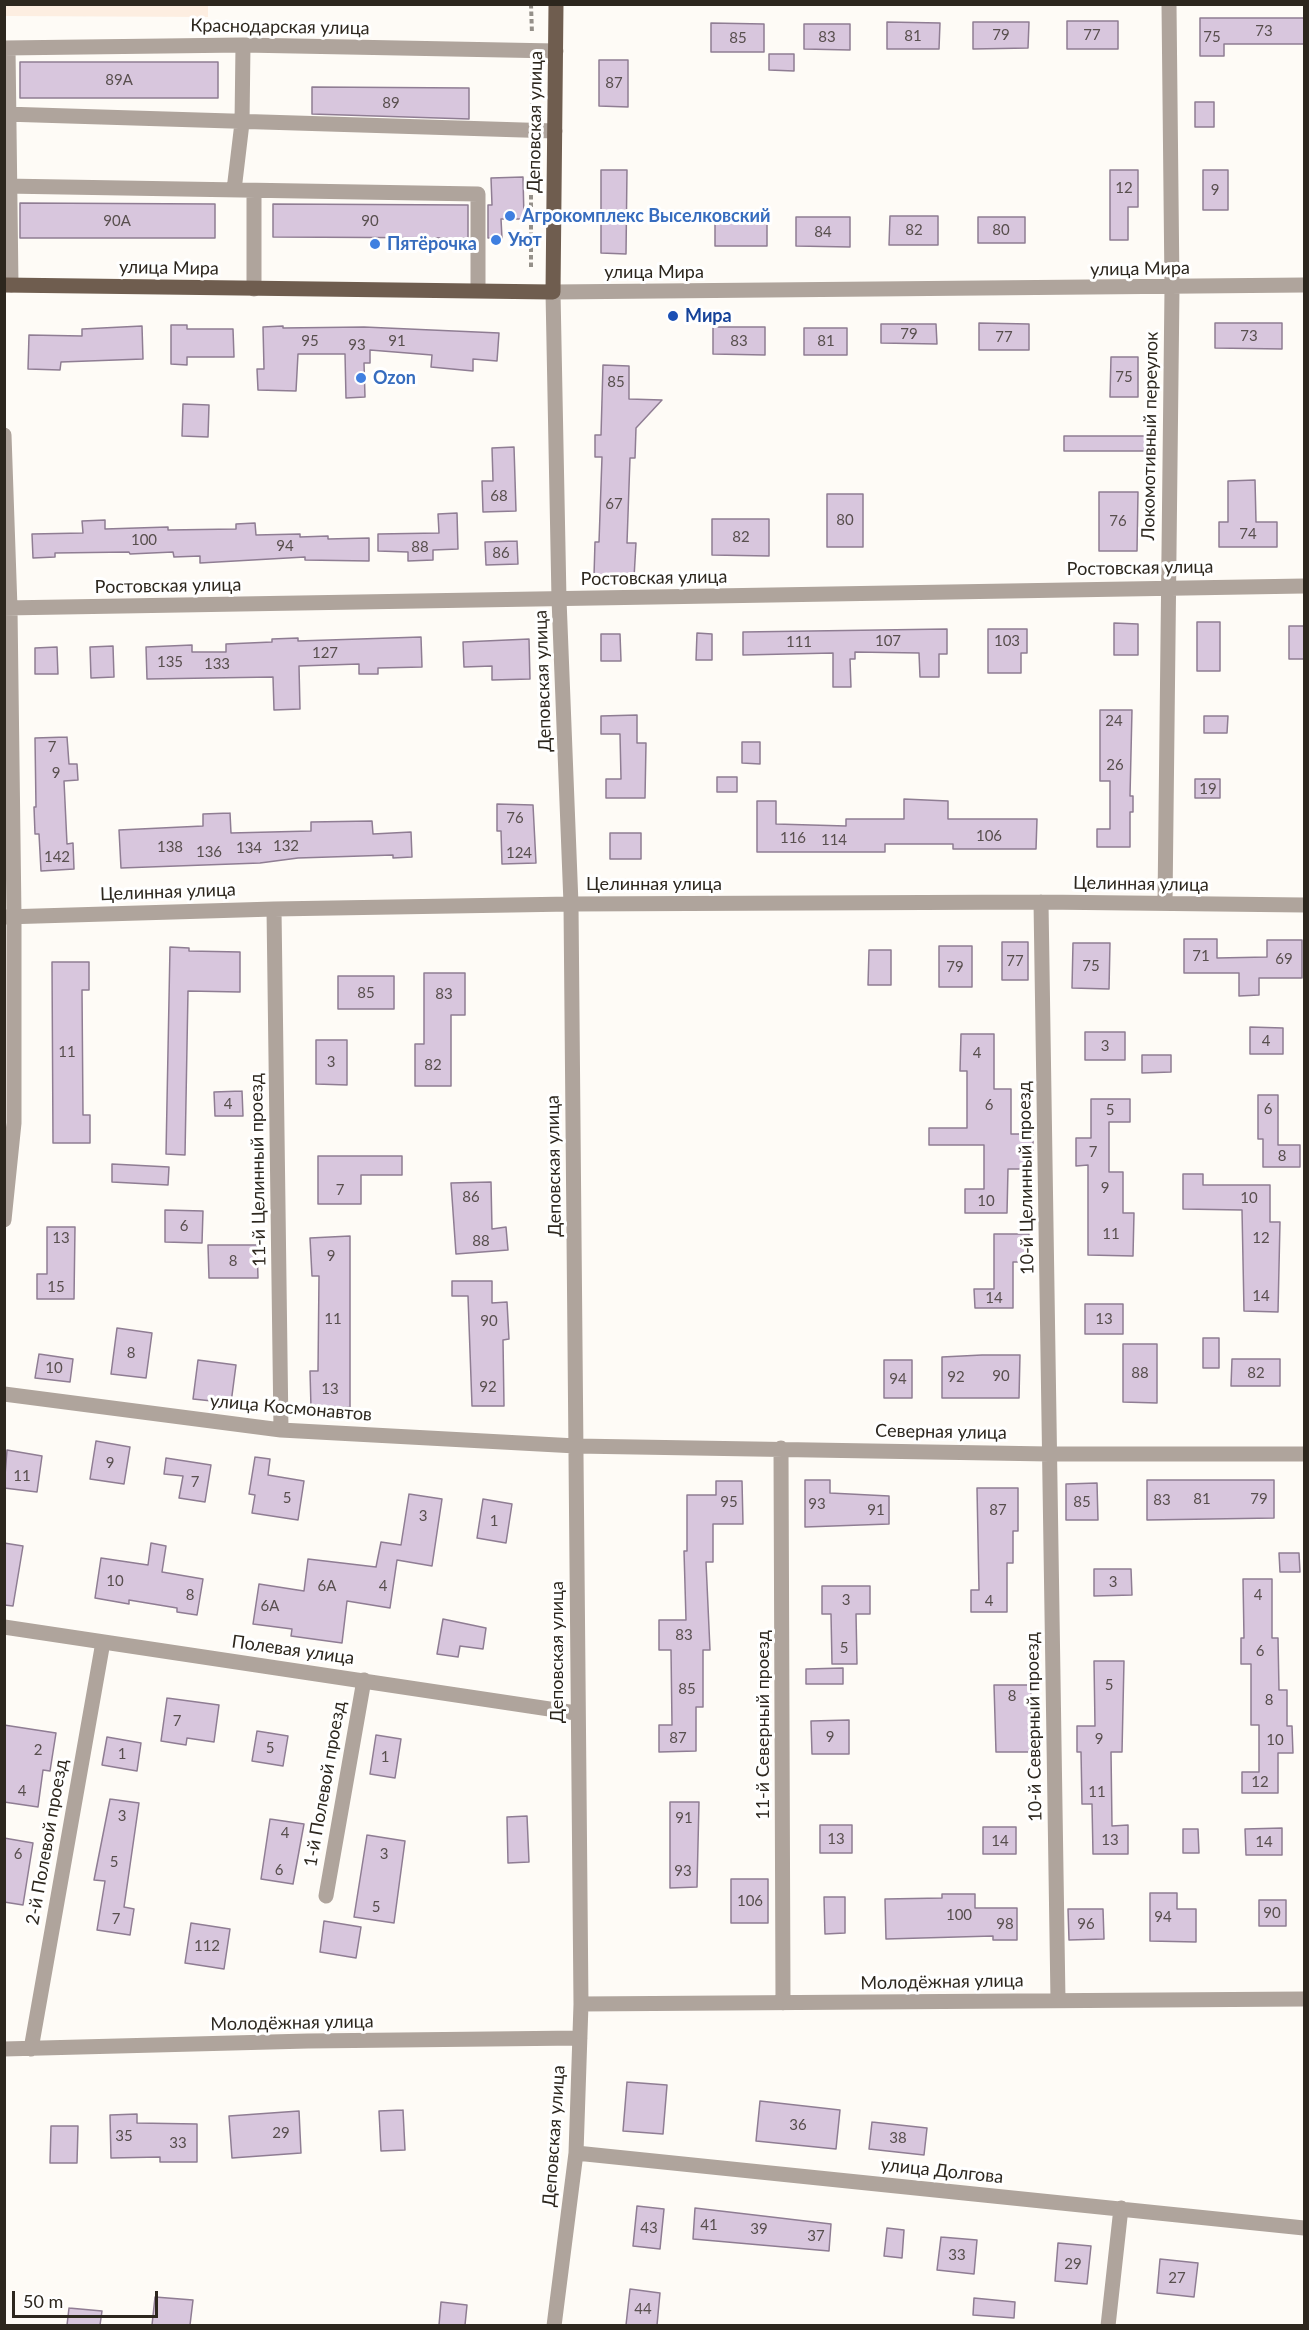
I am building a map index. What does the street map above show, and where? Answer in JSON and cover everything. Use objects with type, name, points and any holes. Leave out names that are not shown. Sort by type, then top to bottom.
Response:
[{"type":"main road","name":"Деповская улица","points":[[554,292],[556,4]]},
{"type":"main road","name":"улица Мира","points":[[8,285],[554,292]]},
{"type":"street","name":"Локомотивный переулок","points":[[1165,903],[1172,288],[1169,4]]},
{"type":"street","name":"Краснодарская улица","points":[[6,48],[243,45],[556,51]]},
{"type":"street","points":[[234,190],[242,123],[243,45]]},
{"type":"street","points":[[6,48],[8,285]]},
{"type":"street","points":[[6,114],[555,131]]},
{"type":"street","points":[[7,186],[478,194],[478,290]]},
{"type":"street","points":[[254,191],[254,289]]},
{"type":"street","name":"улица Мира","points":[[554,292],[1305,285]]},
{"type":"street","name":"Деповская улица","points":[[554,292],[560,599],[571,904],[576,1713],[581,2004],[576,2154],[554,2325]]},
{"type":"street","points":[[4,435],[9,917],[9,1122],[4,1220]]},
{"type":"street","name":"Ростовская улица","points":[[7,608],[1168,586],[1305,586]]},
{"type":"street","name":"Целинная улица","points":[[9,917],[274,909],[571,904],[1041,902],[1305,904]]},
{"type":"street","name":"10-й Целинный проезд","points":[[1041,902],[1049,1454]]},
{"type":"street","name":"11-й Целинный проезд","points":[[274,909],[281,1430]]},
{"type":"street","name":"улица Космонавтов","points":[[4,1394],[281,1430],[576,1446]]},
{"type":"street","name":"Северная улица","points":[[576,1446],[1049,1454],[1305,1454]]},
{"type":"street","name":"11-й Северный проезд","points":[[781,1448],[783,2003]]},
{"type":"street","name":"10-й Северный проезд","points":[[1049,1454],[1058,2000]]},
{"type":"street","name":"Полевая улица","points":[[4,1627],[576,1713]]},
{"type":"street","name":"2-й Полевой проезд","points":[[31,2049],[103,1642]]},
{"type":"street","name":"1-й Полевой проезд","points":[[326,1896],[364,1680]]},
{"type":"street","name":"Молодёжная улица","points":[[581,2004],[1305,1998]]},
{"type":"street","name":"Молодёжная улица","points":[[4,2049],[309,2041],[580,2038]]},
{"type":"street","name":"улица Долгова","points":[[576,2154],[1305,2228]]},
{"type":"street","points":[[1108,2325],[1120,2208]]},
{"type":"shaded area","points":[[5,4],[208,5],[208,17],[5,16]]},
{"type":"building","points":[[1200,18],[1305,18],[1305,44],[1224,44],[1224,56],[1200,56]]},
{"type":"building","points":[[1067,21],[1118,21],[1118,49],[1067,49]]},
{"type":"building","points":[[887,22],[940,23],[939,49],[887,49]]},
{"type":"building","points":[[973,22],[1029,22],[1028,48],[973,49]]},
{"type":"building","points":[[711,23],[764,24],[764,52],[711,52]]},
{"type":"building","points":[[804,24],[850,24],[850,50],[804,49]]},
{"type":"building","points":[[769,54],[794,54],[794,71],[769,70]]},
{"type":"building","points":[[599,60],[628,60],[628,107],[599,106]]},
{"type":"building","points":[[20,62],[218,62],[218,98],[20,98]]},
{"type":"building","points":[[312,87],[469,88],[469,119],[312,114]]},
{"type":"building","points":[[1195,102],[1214,102],[1214,127],[1195,127]]},
{"type":"building","points":[[601,170],[627,170],[626,254],[601,253]]},
{"type":"building","points":[[1110,170],[1138,170],[1138,207],[1128,207],[1128,240],[1110,240]]},
{"type":"building","points":[[1203,170],[1228,170],[1228,210],[1203,210]]},
{"type":"building","points":[[523,177],[524,219],[501,219],[502,238],[488,238],[488,205],[492,205],[491,178]]},
{"type":"building","points":[[20,203],[215,204],[215,238],[20,238]]},
{"type":"building","points":[[273,204],[468,205],[468,238],[273,237]]},
{"type":"building","points":[[890,216],[938,216],[938,245],[889,245]]},
{"type":"building","points":[[715,217],[767,217],[767,246],[715,246]]},
{"type":"building","points":[[796,217],[850,217],[850,247],[796,246]]},
{"type":"building","points":[[978,217],[1025,217],[1025,243],[978,243]]},
{"type":"building","points":[[979,323],[1029,324],[1029,350],[979,350]]},
{"type":"building","points":[[1215,323],[1282,323],[1282,349],[1215,348]]},
{"type":"building","points":[[881,324],[936,324],[937,344],[881,343]]},
{"type":"building","points":[[171,325],[187,325],[187,329],[233,329],[234,357],[187,357],[187,365],[171,364]]},
{"type":"building","points":[[142,326],[143,359],[61,362],[60,370],[28,369],[29,335],[82,336],[82,329]]},
{"type":"building","points":[[283,326],[283,328],[364,327],[499,333],[497,361],[473,359],[473,371],[431,367],[432,355],[370,350],[370,363],[364,363],[365,397],[346,398],[345,354],[298,354],[296,391],[258,390],[257,369],[264,369],[263,327]]},
{"type":"building","points":[[713,327],[765,327],[765,355],[713,354]]},
{"type":"building","points":[[804,328],[847,328],[847,355],[804,355]]},
{"type":"building","points":[[1111,357],[1138,357],[1138,397],[1110,397]]},
{"type":"building","points":[[603,365],[629,366],[629,399],[662,400],[636,428],[635,458],[630,458],[627,543],[636,543],[634,578],[594,576],[595,542],[599,542],[602,457],[595,457],[595,435],[601,435]]},
{"type":"building","points":[[183,404],[209,405],[208,437],[182,436]]},
{"type":"building","points":[[1064,436],[1145,436],[1145,451],[1064,451]]},
{"type":"building","points":[[514,447],[516,511],[483,512],[482,481],[493,481],[492,448]]},
{"type":"building","points":[[1255,480],[1256,522],[1277,522],[1277,547],[1219,547],[1219,522],[1228,522],[1228,481]]},
{"type":"building","points":[[1099,492],[1138,492],[1137,551],[1099,551]]},
{"type":"building","points":[[827,494],[863,494],[863,547],[827,547]]},
{"type":"building","points":[[457,513],[458,549],[433,550],[433,560],[408,561],[408,552],[378,551],[378,534],[439,533],[438,514]]},
{"type":"building","points":[[712,519],[769,519],[769,556],[712,555]]},
{"type":"building","points":[[105,520],[105,529],[168,527],[168,530],[236,529],[236,524],[255,523],[256,535],[300,534],[300,537],[328,536],[328,539],[369,538],[369,561],[305,560],[305,557],[200,563],[200,556],[174,557],[173,552],[55,553],[55,557],[33,558],[32,534],[83,533],[82,521]]},
{"type":"building","points":[[517,541],[518,564],[486,565],[485,542]]},
{"type":"building","points":[[1197,622],[1220,622],[1220,671],[1197,671]]},
{"type":"building","points":[[1114,623],[1138,624],[1138,655],[1114,655]]},
{"type":"building","points":[[1289,626],[1305,626],[1305,659],[1289,659]]},
{"type":"building","points":[[947,629],[947,654],[939,654],[939,677],[920,677],[919,653],[855,652],[855,659],[850,659],[851,687],[833,687],[833,653],[743,655],[743,632]]},
{"type":"building","points":[[988,629],[1027,629],[1027,653],[1021,653],[1021,673],[988,673]]},
{"type":"building","points":[[697,633],[712,634],[712,660],[696,660]]},
{"type":"building","points":[[601,634],[620,634],[621,661],[601,661]]},
{"type":"building","points":[[421,637],[422,667],[378,668],[378,674],[359,674],[359,664],[299,666],[300,709],[274,710],[273,677],[147,679],[146,647],[192,645],[192,652],[226,652],[226,644],[272,642],[272,639],[298,638],[298,641]]},
{"type":"building","points":[[529,639],[530,679],[492,680],[492,666],[464,667],[463,642]]},
{"type":"building","points":[[113,646],[114,677],[91,678],[90,647]]},
{"type":"building","points":[[57,647],[58,674],[35,674],[35,648]]},
{"type":"building","points":[[1100,710],[1132,710],[1130,796],[1133,796],[1133,812],[1130,812],[1130,847],[1097,847],[1097,829],[1110,829],[1110,781],[1100,781]]},
{"type":"building","points":[[637,715],[637,743],[646,743],[645,798],[606,798],[606,779],[621,779],[620,734],[601,734],[601,716]]},
{"type":"building","points":[[1204,716],[1228,716],[1227,733],[1204,733]]},
{"type":"building","points":[[67,737],[69,764],[77,764],[78,780],[64,781],[67,844],[73,843],[74,869],[41,871],[39,834],[35,834],[35,738]]},
{"type":"building","points":[[742,742],[760,742],[760,764],[742,763]]},
{"type":"building","points":[[717,777],[737,777],[737,792],[717,792]]},
{"type":"building","points":[[1195,779],[1220,779],[1220,798],[1195,798]]},
{"type":"building","points":[[904,799],[948,801],[948,819],[1037,819],[1036,849],[953,849],[953,844],[885,844],[885,852],[757,852],[757,801],[776,801],[776,824],[846,826],[846,819],[904,819]]},
{"type":"building","points":[[497,804],[533,805],[536,863],[502,864],[501,831],[497,831]]},
{"type":"building","points":[[230,813],[231,833],[311,831],[311,822],[372,821],[373,834],[411,832],[412,857],[393,858],[393,855],[298,858],[260,863],[121,868],[119,830],[203,826],[203,814]]},
{"type":"building","points":[[610,833],[641,833],[641,859],[610,859]]},
{"type":"building","points":[[1184,939],[1217,939],[1217,958],[1267,957],[1267,940],[1302,940],[1302,978],[1259,978],[1259,995],[1239,996],[1239,973],[1184,973]]},
{"type":"building","points":[[1002,942],[1028,942],[1028,980],[1002,980]]},
{"type":"building","points":[[1073,943],[1110,943],[1109,989],[1072,988]]},
{"type":"building","points":[[939,946],[972,946],[972,987],[939,987]]},
{"type":"building","points":[[170,947],[189,948],[189,951],[240,952],[240,992],[188,991],[185,1155],[166,1154]]},
{"type":"building","points":[[869,950],[891,950],[891,985],[868,985]]},
{"type":"building","points":[[52,962],[89,962],[89,990],[82,990],[83,1115],[90,1115],[90,1143],[53,1143]]},
{"type":"building","points":[[424,973],[465,973],[465,1015],[451,1015],[451,1086],[415,1086],[415,1044],[424,1044]]},
{"type":"building","points":[[338,976],[394,976],[394,1009],[338,1009]]},
{"type":"building","points":[[1250,1027],[1283,1028],[1283,1054],[1250,1054]]},
{"type":"building","points":[[1085,1032],[1125,1032],[1125,1060],[1085,1060]]},
{"type":"building","points":[[961,1034],[994,1034],[994,1089],[1011,1089],[1011,1134],[1033,1134],[1033,1169],[1008,1169],[1007,1213],[965,1213],[965,1189],[984,1189],[984,1145],[929,1145],[929,1128],[967,1128],[967,1071],[960,1071]]},
{"type":"building","points":[[316,1040],[347,1040],[347,1085],[316,1084]]},
{"type":"building","points":[[1142,1055],[1171,1055],[1171,1072],[1142,1073]]},
{"type":"building","points":[[242,1091],[243,1116],[215,1116],[214,1092]]},
{"type":"building","points":[[1258,1095],[1278,1095],[1278,1145],[1300,1145],[1300,1167],[1263,1167],[1263,1139],[1258,1139]]},
{"type":"building","points":[[1091,1099],[1130,1099],[1130,1122],[1109,1122],[1109,1172],[1123,1172],[1123,1213],[1134,1213],[1133,1256],[1088,1255],[1088,1165],[1076,1166],[1076,1138],[1091,1138]]},
{"type":"building","points":[[318,1156],[402,1156],[402,1175],[361,1175],[361,1204],[318,1204]]},
{"type":"building","points":[[112,1164],[169,1167],[168,1185],[112,1182]]},
{"type":"building","points":[[1183,1174],[1203,1174],[1203,1185],[1270,1185],[1270,1222],[1280,1222],[1278,1312],[1244,1311],[1242,1210],[1183,1209]]},
{"type":"building","points":[[491,1182],[492,1229],[506,1227],[508,1250],[456,1254],[451,1183]]},
{"type":"building","points":[[165,1210],[203,1211],[202,1243],[165,1242]]},
{"type":"building","points":[[47,1227],[75,1227],[74,1299],[37,1299],[37,1274],[47,1274]]},
{"type":"building","points":[[994,1234],[1029,1234],[1029,1262],[1013,1262],[1013,1308],[975,1308],[974,1289],[994,1289]]},
{"type":"building","points":[[350,1236],[350,1407],[311,1408],[310,1371],[318,1371],[319,1276],[312,1276],[310,1238]]},
{"type":"building","points":[[208,1245],[257,1245],[258,1278],[209,1278]]},
{"type":"building","points":[[452,1281],[492,1281],[492,1303],[507,1302],[509,1339],[503,1340],[504,1406],[472,1406],[468,1296],[452,1296]]},
{"type":"building","points":[[1085,1304],[1123,1304],[1123,1334],[1085,1334]]},
{"type":"building","points":[[117,1328],[152,1333],[146,1378],[111,1374]]},
{"type":"building","points":[[1203,1338],[1219,1338],[1219,1368],[1203,1368]]},
{"type":"building","points":[[1123,1344],[1157,1344],[1157,1403],[1123,1402]]},
{"type":"building","points":[[39,1354],[73,1359],[70,1382],[35,1378]]},
{"type":"building","points":[[1020,1355],[1019,1398],[942,1398],[942,1357]]},
{"type":"building","points":[[1232,1359],[1280,1359],[1280,1386],[1231,1386]]},
{"type":"building","points":[[198,1360],[236,1365],[231,1403],[193,1399]]},
{"type":"building","points":[[884,1360],[912,1360],[912,1398],[884,1398]]},
{"type":"building","points":[[96,1441],[130,1447],[124,1484],[90,1479]]},
{"type":"building","points":[[7,1450],[42,1456],[37,1492],[4,1488]]},
{"type":"building","points":[[255,1457],[270,1459],[268,1475],[304,1481],[298,1520],[252,1513],[255,1495],[249,1494]]},
{"type":"building","points":[[166,1458],[211,1465],[205,1502],[179,1498],[183,1476],[164,1474]]},
{"type":"building","points":[[805,1480],[830,1480],[830,1493],[889,1496],[889,1524],[805,1527]]},
{"type":"building","points":[[1147,1480],[1274,1480],[1274,1518],[1147,1520]]},
{"type":"building","points":[[716,1481],[742,1481],[743,1524],[713,1524],[713,1562],[706,1562],[710,1650],[703,1650],[703,1707],[696,1707],[696,1751],[659,1752],[659,1725],[672,1725],[671,1650],[659,1650],[659,1620],[686,1620],[684,1551],[687,1551],[687,1495],[716,1495]]},
{"type":"building","points":[[1097,1483],[1098,1520],[1066,1520],[1066,1484]]},
{"type":"building","points":[[977,1488],[1018,1488],[1018,1531],[1013,1531],[1013,1563],[1007,1563],[1007,1612],[971,1612],[971,1590],[979,1590]]},
{"type":"building","points":[[409,1494],[442,1499],[432,1566],[397,1560],[390,1608],[347,1601],[342,1643],[291,1636],[292,1629],[253,1624],[259,1584],[304,1591],[308,1559],[376,1567],[381,1542],[401,1545]]},
{"type":"building","points":[[483,1499],[512,1504],[506,1543],[477,1538]]},
{"type":"building","points":[[4,1543],[23,1546],[13,1606],[4,1605]]},
{"type":"building","points":[[151,1543],[166,1546],[162,1572],[203,1579],[197,1615],[177,1612],[177,1608],[129,1600],[129,1604],[95,1598],[101,1558],[148,1565]]},
{"type":"building","points":[[1279,1553],[1299,1553],[1300,1572],[1280,1572]]},
{"type":"building","points":[[1094,1569],[1131,1569],[1132,1595],[1094,1596]]},
{"type":"building","points":[[1243,1579],[1272,1579],[1272,1638],[1278,1638],[1279,1690],[1287,1690],[1287,1726],[1292,1726],[1293,1753],[1278,1753],[1278,1793],[1242,1793],[1242,1772],[1259,1772],[1259,1725],[1251,1725],[1251,1664],[1241,1664],[1241,1638],[1244,1638]]},
{"type":"building","points":[[822,1586],[870,1586],[870,1614],[856,1614],[857,1664],[832,1664],[831,1614],[822,1614]]},
{"type":"building","points":[[443,1619],[486,1628],[483,1649],[460,1646],[458,1657],[437,1654]]},
{"type":"building","points":[[1094,1661],[1124,1661],[1122,1752],[1111,1752],[1112,1826],[1128,1825],[1128,1854],[1093,1854],[1092,1804],[1082,1804],[1081,1752],[1077,1752],[1077,1726],[1095,1726]]},
{"type":"building","points":[[843,1668],[843,1684],[806,1684],[806,1669]]},
{"type":"building","points":[[994,1685],[1031,1685],[1030,1752],[996,1752]]},
{"type":"building","points":[[167,1698],[219,1705],[214,1742],[187,1738],[186,1745],[161,1741]]},
{"type":"building","points":[[849,1720],[849,1754],[812,1754],[811,1721]]},
{"type":"building","points":[[4,1725],[56,1733],[50,1771],[43,1770],[38,1807],[4,1802]]},
{"type":"building","points":[[257,1731],[288,1736],[283,1766],[252,1761]]},
{"type":"building","points":[[376,1735],[401,1739],[395,1778],[370,1774]]},
{"type":"building","points":[[107,1737],[141,1743],[137,1771],[102,1765]]},
{"type":"building","points":[[110,1799],[139,1803],[124,1907],[134,1909],[130,1935],[97,1930],[105,1881],[94,1880]]},
{"type":"building","points":[[670,1802],[699,1802],[697,1887],[670,1888]]},
{"type":"building","points":[[527,1816],[529,1862],[508,1863],[507,1817]]},
{"type":"building","points":[[270,1819],[304,1824],[293,1884],[261,1879]]},
{"type":"building","points":[[820,1825],[852,1825],[852,1853],[820,1853]]},
{"type":"building","points":[[983,1827],[1016,1827],[1016,1854],[983,1854]]},
{"type":"building","points":[[1282,1828],[1282,1855],[1246,1855],[1245,1829]]},
{"type":"building","points":[[1183,1829],[1198,1829],[1199,1853],[1183,1853]]},
{"type":"building","points":[[367,1835],[405,1841],[394,1923],[354,1917]]},
{"type":"building","points":[[4,1838],[33,1843],[23,1905],[4,1902]]},
{"type":"building","points":[[731,1879],[768,1879],[768,1923],[731,1923]]},
{"type":"building","points":[[1150,1893],[1177,1893],[1177,1909],[1196,1909],[1196,1942],[1150,1941]]},
{"type":"building","points":[[942,1894],[975,1894],[975,1908],[1017,1908],[1017,1940],[993,1940],[993,1936],[886,1939],[885,1899],[942,1898]]},
{"type":"building","points":[[824,1897],[845,1897],[845,1933],[825,1934]]},
{"type":"building","points":[[1259,1900],[1286,1900],[1286,1926],[1259,1926]]},
{"type":"building","points":[[1068,1909],[1103,1909],[1104,1939],[1069,1940]]},
{"type":"building","points":[[324,1921],[361,1927],[356,1958],[320,1952]]},
{"type":"building","points":[[191,1923],[230,1929],[224,1969],[185,1963]]},
{"type":"building","points":[[627,2082],[667,2085],[663,2134],[623,2131]]},
{"type":"building","points":[[760,2101],[840,2110],[836,2149],[756,2141]]},
{"type":"building","points":[[403,2110],[405,2150],[381,2151],[379,2111]]},
{"type":"building","points":[[299,2111],[301,2153],[232,2158],[229,2116]]},
{"type":"building","points":[[137,2114],[137,2123],[197,2124],[197,2162],[160,2162],[160,2157],[111,2158],[110,2115]]},
{"type":"building","points":[[872,2122],[927,2128],[924,2155],[869,2149]]},
{"type":"building","points":[[51,2126],[78,2126],[77,2163],[50,2163]]},
{"type":"building","points":[[637,2206],[664,2209],[660,2249],[633,2246]]},
{"type":"building","points":[[695,2208],[831,2224],[829,2251],[693,2239]]},
{"type":"building","points":[[887,2228],[904,2230],[902,2258],[884,2256]]},
{"type":"building","points":[[941,2237],[977,2240],[974,2274],[937,2270]]},
{"type":"building","points":[[1058,2243],[1091,2246],[1087,2284],[1055,2281]]},
{"type":"building","points":[[1160,2259],[1198,2263],[1194,2297],[1157,2293]]},
{"type":"building","points":[[630,2289],[660,2293],[657,2325],[626,2325]]},
{"type":"building","points":[[155,2297],[193,2300],[190,2325],[152,2325]]},
{"type":"building","points":[[974,2298],[1015,2302],[1014,2318],[973,2315]]},
{"type":"building","points":[[441,2302],[467,2305],[465,2325],[439,2325]]},
{"type":"building","points":[[69,2308],[102,2311],[100,2325],[67,2325]]},
{"type":"place","name":"Агрокомплекс Выселковский","points":[[510,216]]},
{"type":"place","name":"Уют","points":[[496,240]]},
{"type":"place","name":"Пятёрочка","points":[[375,244]]},
{"type":"place","name":"Мира","points":[[673,316]]},
{"type":"place","name":"Ozon","points":[[361,378]]}]
